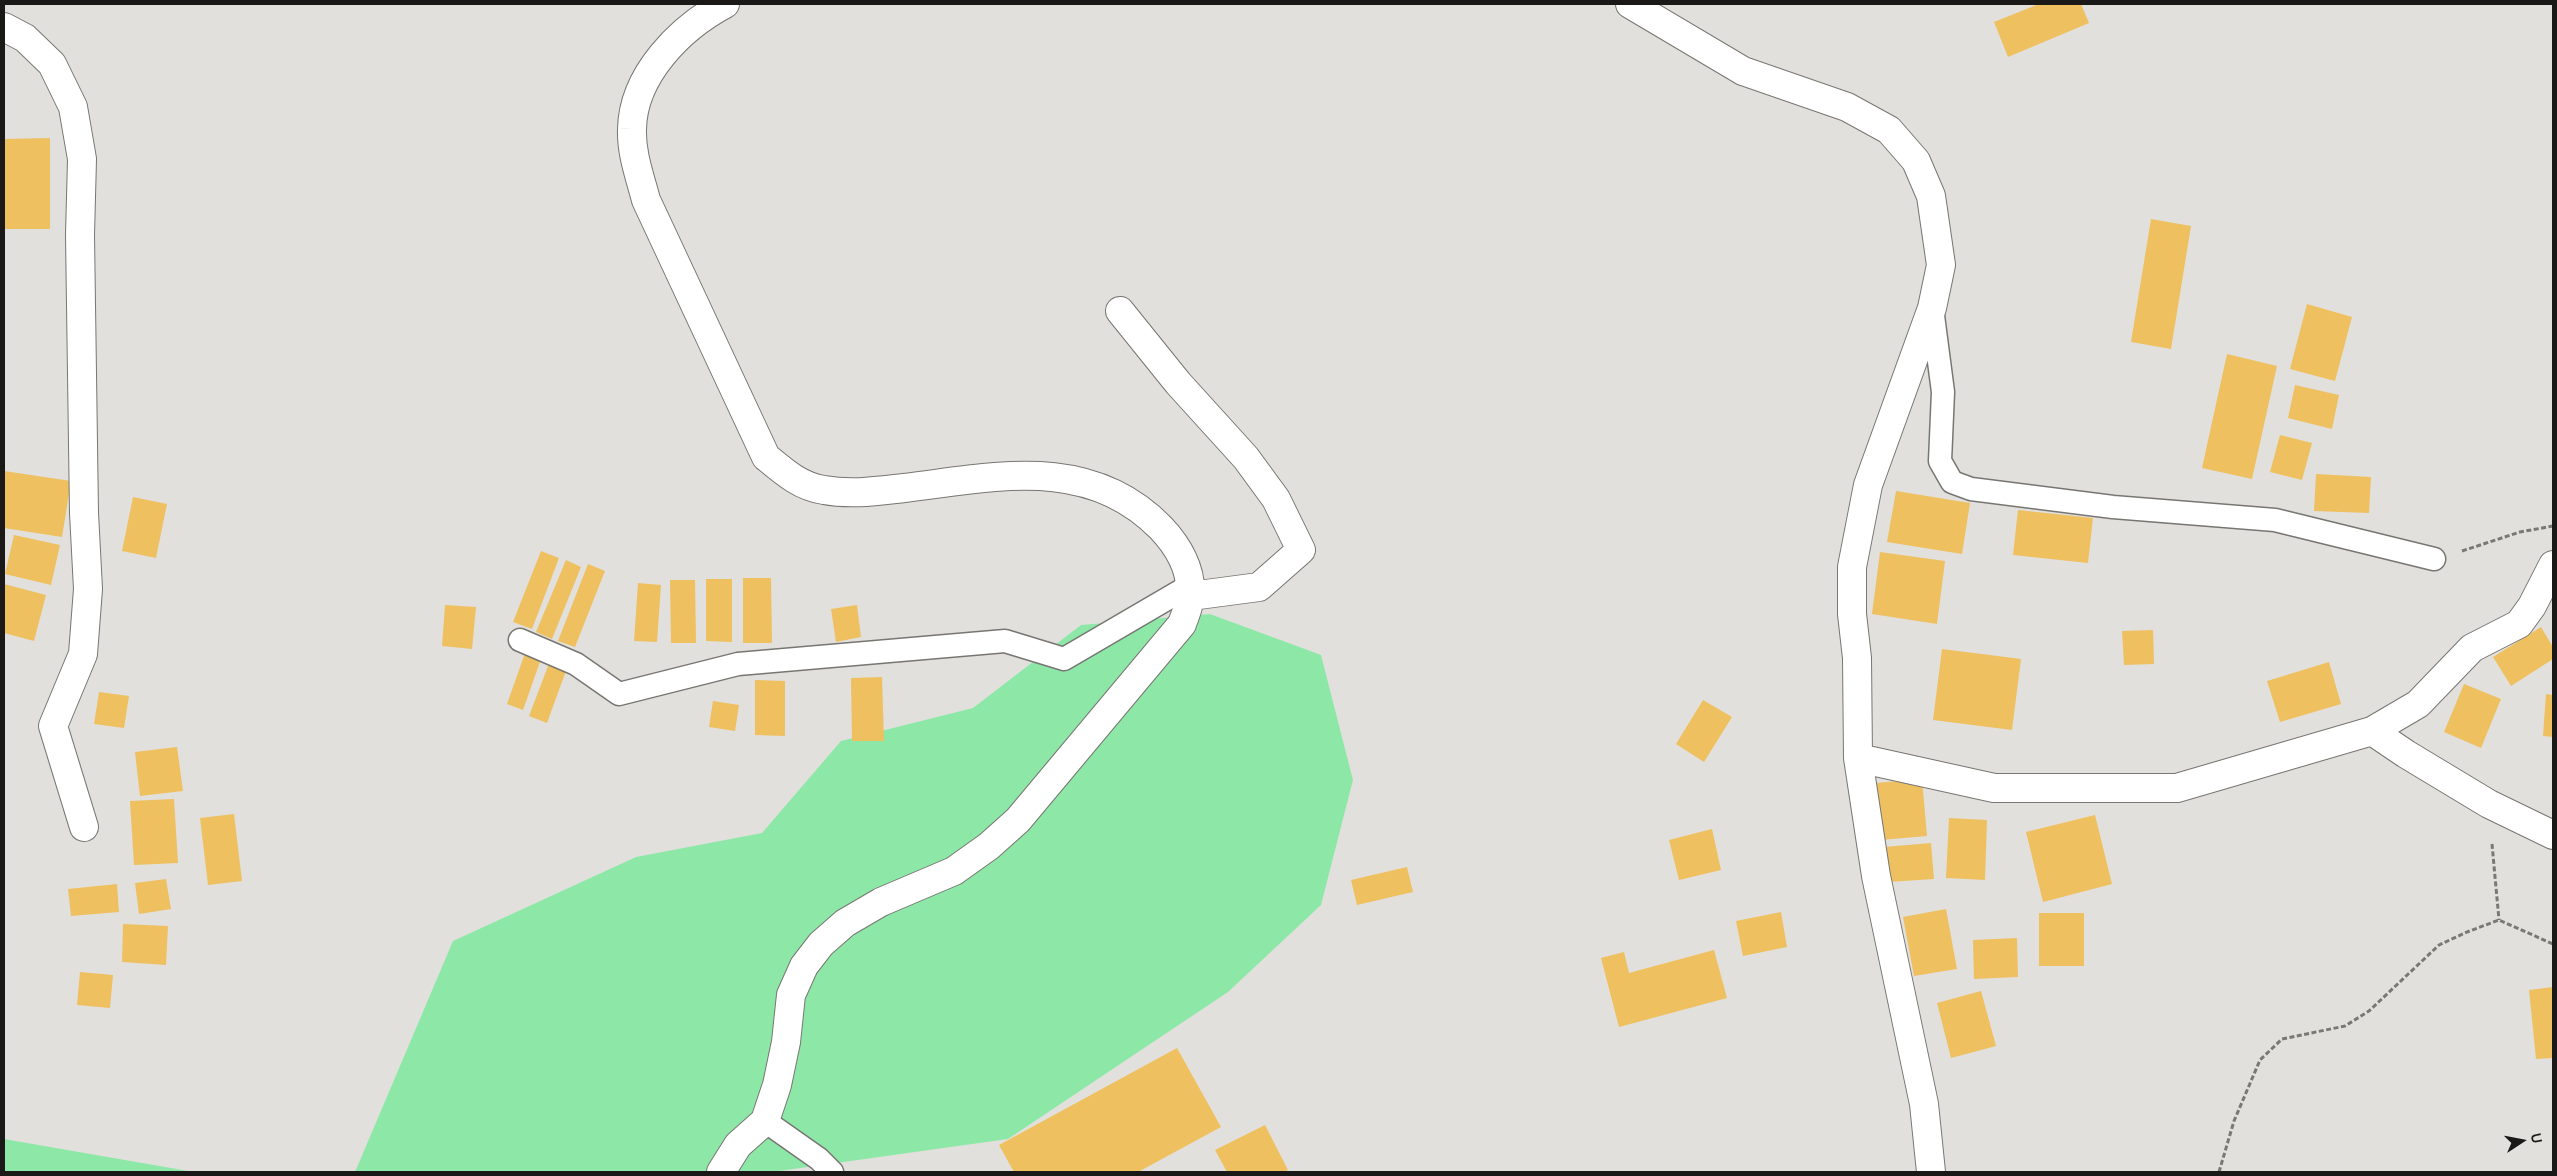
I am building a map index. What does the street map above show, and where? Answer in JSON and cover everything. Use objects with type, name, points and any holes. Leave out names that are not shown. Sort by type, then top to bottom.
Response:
[{"type":"street","points":[[721,1172],[738,1145],[765,1121],[777,1085],[786,1042],[791,995],[804,966],[821,944],[845,923],[881,902],[954,871],[989,846],[1018,820],[1182,624],[1190,591],[1188,573],[1174,542],[1144,511],[1108,489],[1063,478],[1014,475],[857,493],[822,490],[792,479],[766,457],[646,200],[635,163],[632,129],[636,98],[651,69],[680,37],[709,12],[724,4]]},
{"type":"street","points":[[1630,4],[1743,71],[1847,107],[1889,130],[1916,161],[1931,196],[1941,265],[1932,308],[1868,485],[1852,567],[1852,614],[1857,658],[1858,758],[1876,876],[1924,1104],[1931,1172]]},
{"type":"street","points":[[4,27],[25,38],[52,64],[72,108],[82,159],[80,236],[84,513],[88,589],[83,654],[53,726],[84,827]]},
{"type":"street","points":[[1120,311],[1178,383],[1246,458],[1276,499],[1301,550],[1259,587],[1190,591]]},
{"type":"street","points":[[1858,758],[1994,788],[2177,788],[2372,731],[2418,704],[2472,648],[2519,624],[2532,606],[2553,565]]},
{"type":"street","points":[[2372,731],[2406,754],[2489,804],[2553,835]]},
{"type":"lane","points":[[1932,308],[1943,392],[1940,462],[1952,482],[1971,489],[2113,507],[2275,520],[2434,559]]},
{"type":"lane","points":[[520,640],[576,664],[620,694],[738,664],[1005,641],[1064,659],[1190,591]]},
{"type":"lane","points":[[765,1121],[819,1159],[832,1172]]},
{"type":"path","points":[[2434,559],[2520,532],[2553,526]]},
{"type":"path","points":[[2489,804],[2499,920]]},
{"type":"path","points":[[2219,1172],[2234,1121],[2260,1060],[2282,1039],[2345,1026],[2369,1011],[2439,945],[2466,932],[2499,920],[2553,944]]},
{"type":"green space","points":[[1210,614],[1321,655],[1353,780],[1321,905],[1228,992],[1008,1139],[772,1172],[355,1172],[453,941],[636,857],[762,833],[841,741],[973,708],[1081,625]]},
{"type":"green space","points":[[4,1139],[194,1172],[4,1172]]},
{"type":"building","points":[[2039,4],[2081,4],[2089,23],[2008,57],[1994,22]]},
{"type":"building","points":[[50,138],[50,229],[4,229],[4,139]]},
{"type":"building","points":[[2151,219],[2191,226],[2171,349],[2131,342]]},
{"type":"building","points":[[2307,304],[2352,317],[2335,381],[2290,369]]},
{"type":"building","points":[[2227,354],[2277,366],[2252,479],[2202,468]]},
{"type":"building","points":[[2295,385],[2339,395],[2332,429],[2288,418]]},
{"type":"building","points":[[2280,435],[2312,443],[2302,480],[2270,472]]},
{"type":"building","points":[[4,471],[71,481],[62,537],[4,528]]},
{"type":"building","points":[[2316,474],[2371,477],[2369,513],[2314,511]]},
{"type":"building","points":[[1896,491],[1970,503],[1962,554],[1887,542]]},
{"type":"building","points":[[133,497],[167,504],[156,558],[122,551]]},
{"type":"building","points":[[2018,510],[2093,518],[2088,563],[2013,555]]},
{"type":"building","points":[[14,535],[60,545],[51,585],[5,574]]},
{"type":"building","points":[[541,551],[559,558],[532,629],[513,622]]},
{"type":"building","points":[[1880,552],[1945,561],[1937,624],[1872,614]]},
{"type":"building","points":[[566,560],[581,567],[552,639],[536,632]]},
{"type":"building","points":[[588,564],[605,571],[575,647],[558,641]]},
{"type":"building","points":[[743,578],[771,578],[772,643],[743,643]]},
{"type":"building","points":[[706,579],[732,579],[732,642],[706,641]]},
{"type":"building","points":[[670,580],[695,580],[696,643],[671,643]]},
{"type":"building","points":[[638,583],[661,585],[657,642],[634,641]]},
{"type":"building","points":[[4,584],[46,595],[34,641],[4,633]]},
{"type":"building","points":[[445,605],[476,607],[472,649],[442,646]]},
{"type":"building","points":[[857,605],[861,637],[836,642],[831,609]]},
{"type":"building","points":[[2541,627],[2553,647],[2553,659],[2511,686],[2493,657]]},
{"type":"building","points":[[2153,630],[2154,664],[2124,665],[2122,631]]},
{"type":"building","points":[[1942,649],[2021,659],[2012,730],[1933,720]]},
{"type":"building","points":[[525,653],[541,659],[523,710],[507,704]]},
{"type":"building","points":[[550,661],[567,668],[547,723],[529,716]]},
{"type":"building","points":[[2329,662],[2341,704],[2280,722],[2267,681]]},
{"type":"building","points":[[882,677],[884,741],[852,741],[851,678]]},
{"type":"building","points":[[755,680],[785,681],[785,736],[755,735]]},
{"type":"building","points":[[2464,684],[2501,699],[2481,748],[2444,732]]},
{"type":"building","points":[[99,692],[129,696],[124,728],[94,724]]},
{"type":"building","points":[[2546,694],[2553,695],[2553,737],[2543,736]]},
{"type":"building","points":[[1703,700],[1732,717],[1704,762],[1676,744]]},
{"type":"building","points":[[713,701],[739,705],[735,731],[709,727]]},
{"type":"building","points":[[177,747],[183,791],[140,796],[135,752]]},
{"type":"building","points":[[1922,779],[1927,836],[1881,840],[1876,783]]},
{"type":"building","points":[[174,799],[178,863],[134,865],[130,801]]},
{"type":"building","points":[[234,814],[242,881],[208,885],[200,818]]},
{"type":"building","points":[[2095,815],[2112,884],[2043,902],[2026,832]]},
{"type":"building","points":[[1949,818],[1987,820],[1985,880],[1946,878]]},
{"type":"building","points":[[1712,829],[1721,870],[1679,880],[1669,840]]},
{"type":"building","points":[[1931,843],[1934,879],[1888,882],[1884,847]]},
{"type":"building","points":[[1407,867],[1413,892],[1357,905],[1351,880]]},
{"type":"building","points":[[166,879],[171,909],[139,914],[135,883]]},
{"type":"building","points":[[117,884],[119,912],[71,916],[68,889]]},
{"type":"building","points":[[1946,909],[1957,969],[1914,976],[1903,917]]},
{"type":"building","points":[[1781,912],[1787,947],[1743,956],[1736,921]]},
{"type":"building","points":[[2039,913],[2084,913],[2084,966],[2039,966]]},
{"type":"building","points":[[123,924],[168,926],[166,965],[122,962]]},
{"type":"building","points":[[2017,938],[2018,977],[1974,979],[1973,940]]},
{"type":"building","points":[[1714,950],[1727,998],[1619,1027],[1601,958],[1624,952],[1629,973]]},
{"type":"building","points":[[80,972],[113,975],[110,1008],[77,1005]]},
{"type":"building","points":[[2553,987],[2553,1058],[2536,1059],[2529,990]]},
{"type":"building","points":[[1981,991],[1996,1046],[1951,1058],[1937,1003]]},
{"type":"building","points":[[1177,1048],[1221,1127],[1138,1172],[1014,1172],[999,1145]]},
{"type":"building","points":[[1265,1125],[1288,1170],[1283,1172],[1227,1172],[1215,1150]]}]
